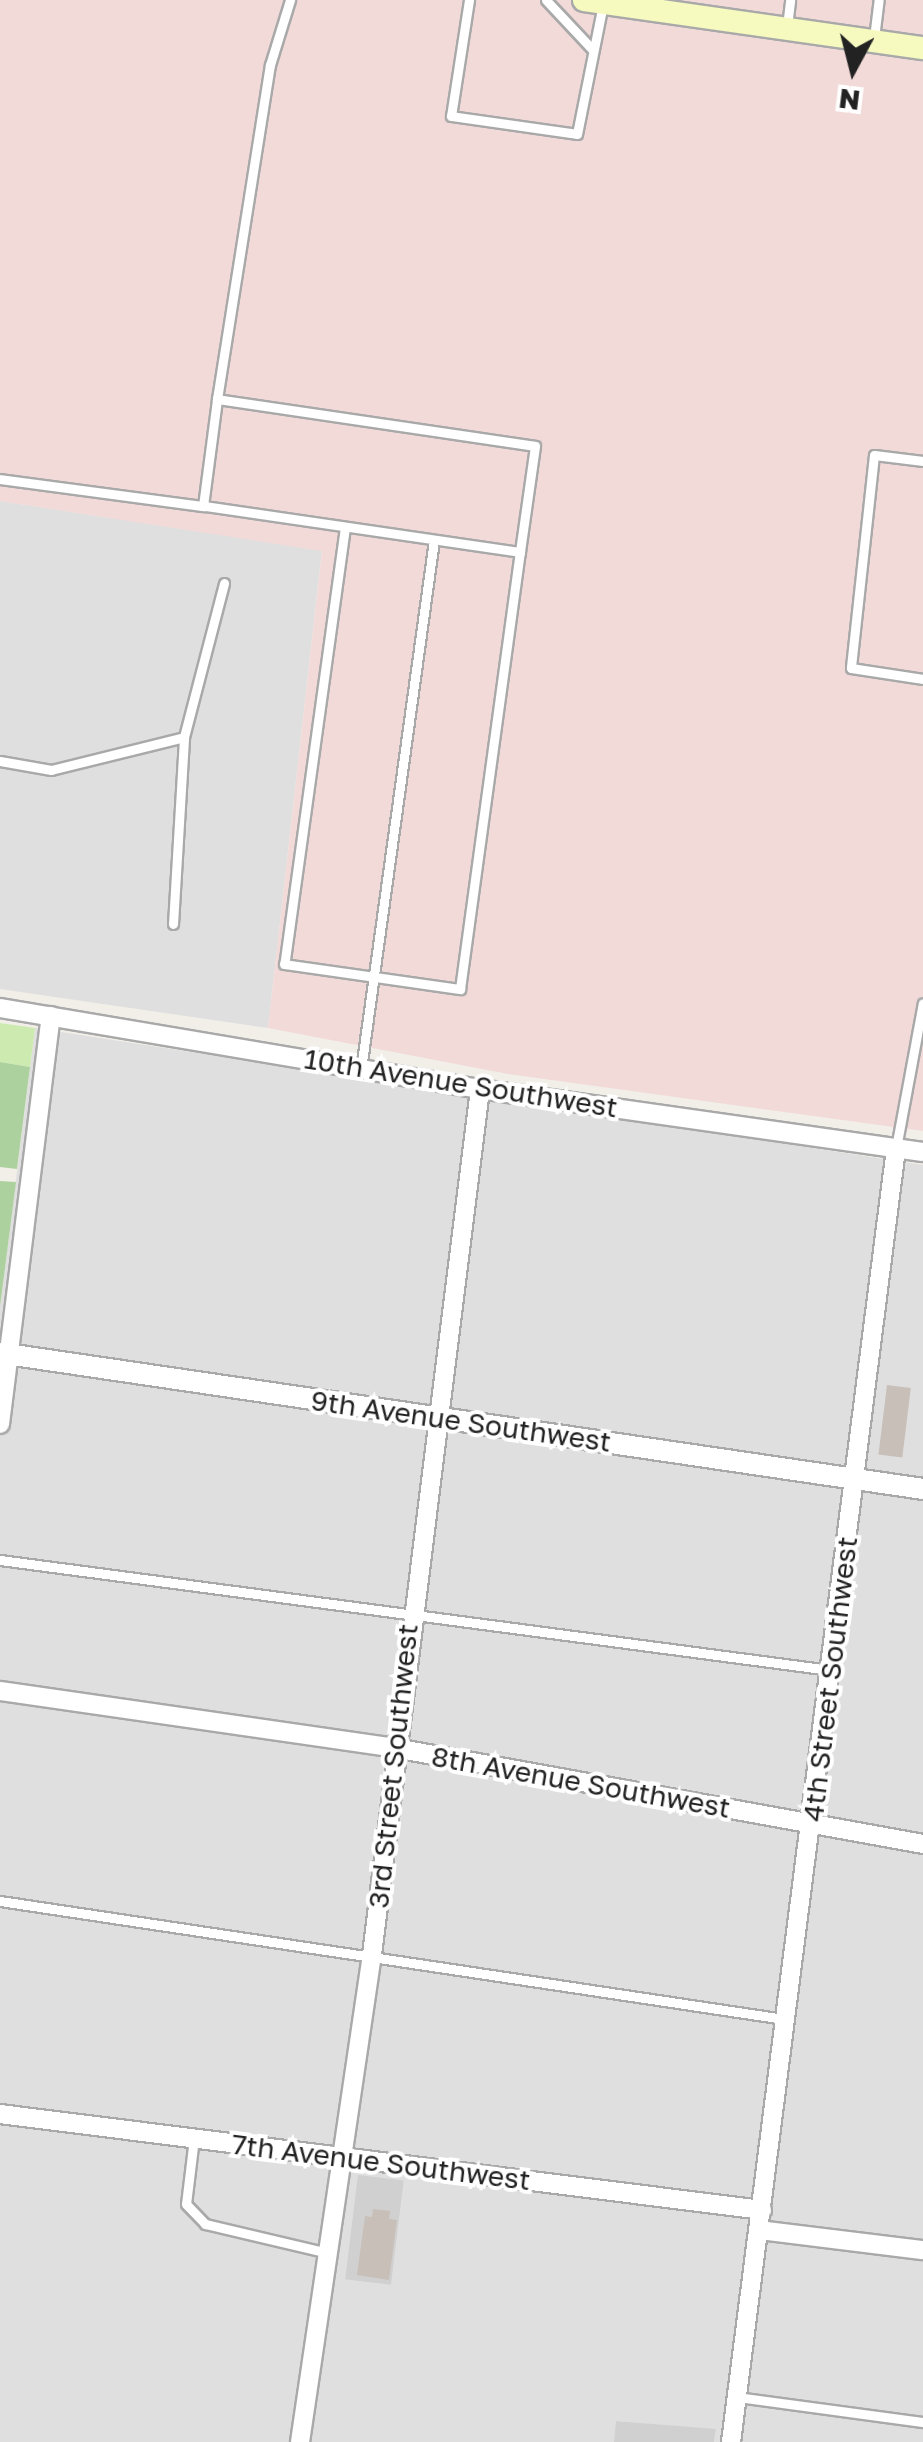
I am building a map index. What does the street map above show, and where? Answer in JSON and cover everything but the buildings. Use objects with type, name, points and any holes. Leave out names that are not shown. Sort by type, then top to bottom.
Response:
[{"type":"main road","points":[[597,1],[644,4],[923,48]]},
{"type":"street","name":"10th Avenue Southwest","points":[[0,1008],[480,1089],[923,1152]]},
{"type":"street","points":[[0,1424],[5,1353],[51,1016]]},
{"type":"street","name":"3rd Street Southwest","points":[[300,2442],[372,1955],[410,1615],[480,1089]]},
{"type":"street","name":"4th Street Southwest","points":[[760,2230],[896,1148]]},
{"type":"street","name":"9th Avenue Southwest","points":[[5,1353],[923,1489]]},
{"type":"street","name":"8th Avenue Southwest","points":[[0,1691],[394,1748],[923,1844]]},
{"type":"street","name":"7th Avenue Southwest","points":[[0,2114],[762,2210]]},
{"type":"street","points":[[731,2442],[760,2230],[923,2250]]},
{"type":"lane","points":[[203,506],[270,64],[290,0]]},
{"type":"lane","points":[[469,0],[451,116],[577,134],[597,1]]},
{"type":"lane","points":[[546,0],[592,49]]},
{"type":"lane","points":[[787,29],[790,0]]},
{"type":"lane","points":[[874,41],[879,0]]},
{"type":"lane","points":[[217,399],[536,446],[460,989],[284,964],[346,527]]},
{"type":"lane","points":[[923,461],[874,454],[850,668],[923,679]]},
{"type":"lane","points":[[0,479],[520,552]]},
{"type":"lane","points":[[360,1068],[434,540]]},
{"type":"lane","points":[[173,924],[184,736],[224,582]]},
{"type":"lane","points":[[0,761],[51,770],[184,736]]},
{"type":"lane","points":[[896,1148],[923,1004]]},
{"type":"lane","points":[[0,1560],[832,1670]]},
{"type":"lane","points":[[0,1901],[787,2020]]},
{"type":"lane","points":[[194,2138],[186,2204],[206,2224],[328,2254]]},
{"type":"lane","points":[[738,2396],[923,2422]]},
{"type":"shaded area","points":[[0,0],[923,0],[923,1131],[508,1074],[268,1028],[322,551],[0,501]]},
{"type":"shaded area","points":[[0,501],[322,550],[268,1028],[0,989]]},
{"type":"shaded area","points":[[35,1028],[923,1165],[923,2442],[714,2442],[716,2430],[617,2421],[614,2442],[0,2442],[0,1307]]},
{"type":"shaded area","points":[[358,2175],[404,2181],[391,2285],[345,2279]]},
{"type":"shaded area","points":[[616,2421],[716,2429],[714,2442],[614,2442]]},
{"type":"green space","points":[[0,1023],[35,1028],[30,1067],[0,1062]]},
{"type":"green space","points":[[0,1062],[30,1067],[17,1169],[0,1167]]},
{"type":"green space","points":[[0,1181],[16,1182],[0,1307]]}]
